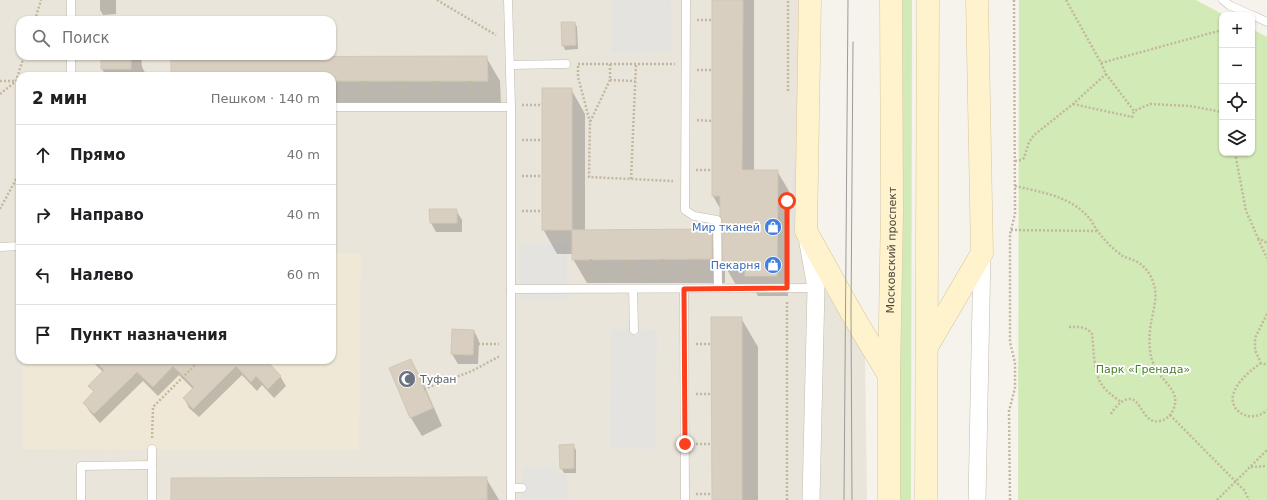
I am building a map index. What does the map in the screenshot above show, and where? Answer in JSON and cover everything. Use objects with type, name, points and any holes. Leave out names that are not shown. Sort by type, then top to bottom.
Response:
[{"type":"main road","points":[[810,0],[797,231],[851,312],[889,376]]},
{"type":"main road","name":"Московский проспект","points":[[889,500],[889,376],[892,208],[891,0]]},
{"type":"main road","points":[[926,500],[928,0]]},
{"type":"main road","points":[[927,348],[982,253],[977,0]]},
{"type":"street","points":[[797,231],[816,288],[811,500]]},
{"type":"street","points":[[977,500],[982,253]]},
{"type":"lane","points":[[71,0],[71,16]]},
{"type":"lane","points":[[508,0],[511,106],[511,500]]},
{"type":"lane","points":[[686,0],[685,210],[694,216],[717,220],[718,288]]},
{"type":"lane","points":[[1223,0],[1229,5],[1245,12]]},
{"type":"lane","points":[[1255,16],[1267,22]]},
{"type":"lane","points":[[71,60],[71,72]]},
{"type":"lane","points":[[510,65],[566,64]]},
{"type":"lane","points":[[336,107],[511,106]]},
{"type":"lane","points":[[0,247],[16,246]]},
{"type":"lane","points":[[511,289],[816,288]]},
{"type":"lane","points":[[629,289],[634,330]]},
{"type":"lane","points":[[684,289],[685,500]]},
{"type":"lane","points":[[152,449],[152,500]]},
{"type":"lane","points":[[81,500],[81,466],[152,465]]},
{"type":"lane","points":[[511,488],[522,488]]},
{"type":"path","points":[[36,16],[41,0]]},
{"type":"path","points":[[437,0],[509,43]]},
{"type":"path","points":[[788,0],[788,93]]},
{"type":"path","points":[[1010,500],[1010,411],[1015,388],[1015,363],[1010,342],[1011,230],[1015,214],[1014,0]]},
{"type":"path","points":[[1066,0],[1106,74],[1134,111]]},
{"type":"path","points":[[1101,63],[1219,31]]},
{"type":"path","points":[[19,72],[23,60]]},
{"type":"path","points":[[566,64],[686,63]]},
{"type":"path","points":[[578,64],[578,77],[590,122],[589,177],[686,181]]},
{"type":"path","points":[[590,122],[610,80],[610,64]]},
{"type":"path","points":[[631,179],[636,64]]},
{"type":"path","points":[[1015,161],[1024,158],[1029,142],[1034,135],[1073,104],[1106,74]]},
{"type":"path","points":[[610,80],[636,81]]},
{"type":"path","points":[[0,81],[16,81]]},
{"type":"path","points":[[0,94],[16,81]]},
{"type":"path","points":[[1073,104],[1132,117],[1134,111],[1150,104],[1190,106],[1219,111]]},
{"type":"path","points":[[511,106],[542,105]]},
{"type":"path","points":[[511,140],[542,140]]},
{"type":"path","points":[[1236,156],[1246,211],[1267,258]]},
{"type":"path","points":[[511,176],[542,176]]},
{"type":"path","points":[[0,209],[16,179]]},
{"type":"path","points":[[1015,186],[1047,193],[1078,208],[1088,217],[1097,231],[1111,247],[1122,256],[1142,264],[1148,271],[1154,285],[1155,299],[1150,326],[1151,356],[1155,368],[1173,392],[1176,400],[1174,408],[1165,420],[1159,422],[1153,421],[1144,414],[1136,401],[1131,399],[1121,402],[1110,415]]},
{"type":"path","points":[[778,201],[787,201],[787,208]]},
{"type":"path","points":[[511,211],[542,211]]},
{"type":"path","points":[[1011,230],[1097,231]]},
{"type":"path","points":[[787,500],[787,288],[797,231]]},
{"type":"path","points":[[1258,238],[1267,243]]},
{"type":"path","points":[[662,259],[662,289]]},
{"type":"path","points":[[696,259],[696,289]]},
{"type":"path","points":[[590,289],[591,260]]},
{"type":"path","points":[[626,260],[629,289]]},
{"type":"path","points":[[1261,363],[1255,350],[1255,338],[1267,314]]},
{"type":"path","points":[[1069,327],[1083,327],[1088,329],[1092,334],[1096,371],[1099,379],[1106,390],[1121,402]]},
{"type":"path","points":[[474,344],[511,347]]},
{"type":"path","points":[[424,389],[472,371],[511,347]]},
{"type":"path","points":[[1267,364],[1261,363],[1247,373],[1233,395],[1233,403],[1236,410],[1242,414],[1249,416],[1260,415],[1267,410]]},
{"type":"path","points":[[152,449],[153,407],[196,364]]},
{"type":"path","points":[[1170,415],[1244,490],[1249,500]]},
{"type":"path","points":[[1218,500],[1267,450]]},
{"type":"path","points":[[1251,467],[1267,466]]},
{"type":"shaded area","points":[[0,0],[801,0],[799,233],[865,353],[867,500],[0,500]]},
{"type":"shaded area","points":[[612,0],[671,0],[672,52],[612,53]]},
{"type":"shaded area","points":[[792,170],[800,170],[799,233],[792,234]]},
{"type":"shaded area","points":[[519,244],[567,244],[567,299],[520,299]]},
{"type":"shaded area","points":[[336,253],[361,253],[359,450],[23,449],[23,364],[336,364]]},
{"type":"shaded area","points":[[611,329],[657,330],[656,449],[610,448]]},
{"type":"shaded area","points":[[555,466],[556,473],[567,473],[568,500],[522,500],[522,467]]},
{"type":"green space","points":[[902,0],[912,0],[911,500],[897,500]]},
{"type":"green space","name":"Парк «Гренада»","points":[[1019,0],[1196,0],[1219,12],[1219,156],[1255,156],[1255,31],[1267,37],[1267,500],[1018,500]]},
{"type":"building","points":[[712,0],[743,0],[742,170],[778,170],[777,276],[745,276],[745,265],[723,265],[720,196],[712,196]]},
{"type":"building","points":[[561,22],[575,22],[576,45],[562,46]]},
{"type":"building","points":[[336,56],[487,56],[488,81],[336,81],[336,72],[171,72],[171,60],[336,60]]},
{"type":"building","points":[[101,60],[131,60],[131,69],[101,69]]},
{"type":"building","points":[[542,88],[572,88],[572,230],[542,230]]},
{"type":"building","points":[[429,209],[457,209],[457,223],[430,223]]},
{"type":"building","points":[[712,229],[712,259],[572,260],[572,230]]},
{"type":"building","points":[[711,317],[742,317],[742,500],[712,500]]},
{"type":"building","points":[[452,329],[474,330],[473,355],[451,354]]},
{"type":"building","name":"Туфан","points":[[411,359],[433,408],[410,418],[389,368]]},
{"type":"building","points":[[98,364],[270,364],[281,376],[268,389],[256,376],[251,382],[236,366],[193,409],[183,398],[194,387],[173,366],[153,387],[137,372],[94,414],[83,403],[94,391],[88,386],[104,370]]},
{"type":"building","points":[[574,444],[574,468],[560,469],[559,445]]},
{"type":"building","points":[[487,477],[487,500],[171,500],[171,478]]},
{"type":"tram line","points":[[844,500],[848,0]]},
{"type":"tram line","points":[[852,500],[851,312],[853,42]]},
{"type":"place","name":"Мир тканей","points":[[773,227]]},
{"type":"place","name":"Пекарня","points":[[773,265]]},
{"type":"place","name":"Туфан","points":[[407,379]]},
{"type":"route","points":[[685,444],[684,289],[787,288],[787,201]]}]
